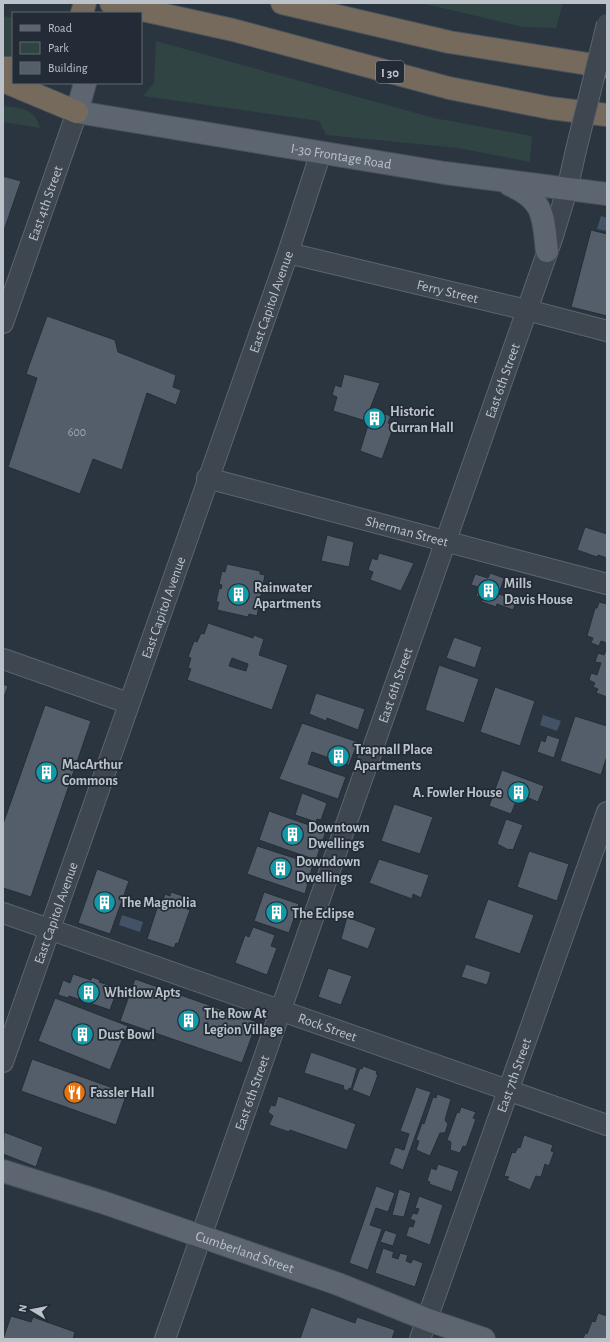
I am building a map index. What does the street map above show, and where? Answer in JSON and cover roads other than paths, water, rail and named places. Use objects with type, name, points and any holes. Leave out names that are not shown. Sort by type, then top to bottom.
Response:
[{"type":"highway","name":"I 30","points":[[111,3],[176,19],[234,30],[449,88],[550,108],[607,115]]},
{"type":"highway","points":[[282,3],[449,42],[607,67]]},
{"type":"highway","points":[[3,81],[77,112]]},
{"type":"main road","name":"East 4th Street","points":[[77,112],[85,84]]},
{"type":"main road","name":"I-30 Frontage Road","points":[[77,112],[445,173],[607,194]]},
{"type":"main road","points":[[500,180],[525,191],[536,202],[543,218],[547,251]]},
{"type":"main road","name":"Cumberland Street","points":[[3,1172],[104,1203],[200,1238],[338,1284],[424,1330],[484,1339]]},
{"type":"street","name":"East 6th Street","points":[[165,1339],[444,540],[547,251],[567,190],[607,24]]},
{"type":"street","name":"East 4th Street","points":[[3,322],[77,112]]},
{"type":"street","name":"East Capitol Avenue","points":[[3,1062],[128,703],[288,253],[321,152]]},
{"type":"street","name":"Ferry Street","points":[[288,253],[527,310],[607,331]]},
{"type":"street","name":"Sherman Street","points":[[208,478],[607,584]]},
{"type":"street","points":[[3,659],[128,703]]},
{"type":"street","name":"East 7th Street","points":[[424,1330],[607,812]]},
{"type":"street","name":"Rock Street","points":[[3,914],[607,1125]]},
{"type":"water","points":[[601,216],[607,218],[607,231],[597,229]]},
{"type":"water","points":[[543,715],[561,721],[557,731],[540,725]]},
{"type":"water","points":[[122,915],[143,922],[140,932],[119,925]]},
{"type":"place","name":"Historic Curran Hall","points":[[374,419]]},
{"type":"place","name":"Mills Davis House","points":[[489,591]]},
{"type":"place","name":"Rainwater Apartments","points":[[239,595]]},
{"type":"place","name":"Trapnall Place Apartments","points":[[339,757]]},
{"type":"place","name":"MacArthur Commons","points":[[47,772]]},
{"type":"place","name":"A. Fowler House","points":[[518,792]]},
{"type":"place","name":"Downtown Dwellings","points":[[292,835]]},
{"type":"place","name":"Downdown Dwellings","points":[[280,869]]},
{"type":"place","name":"The Magnolia","points":[[104,902]]},
{"type":"place","name":"The Eclipse","points":[[277,913]]},
{"type":"place","name":"Whitlow Apts","points":[[88,992]]},
{"type":"place","name":"The Row At Legion Village","points":[[189,1021]]},
{"type":"place","name":"Dust Bowl","points":[[83,1034]]},
{"type":"place","name":"Fassler Hall","points":[[74,1092]]}]
